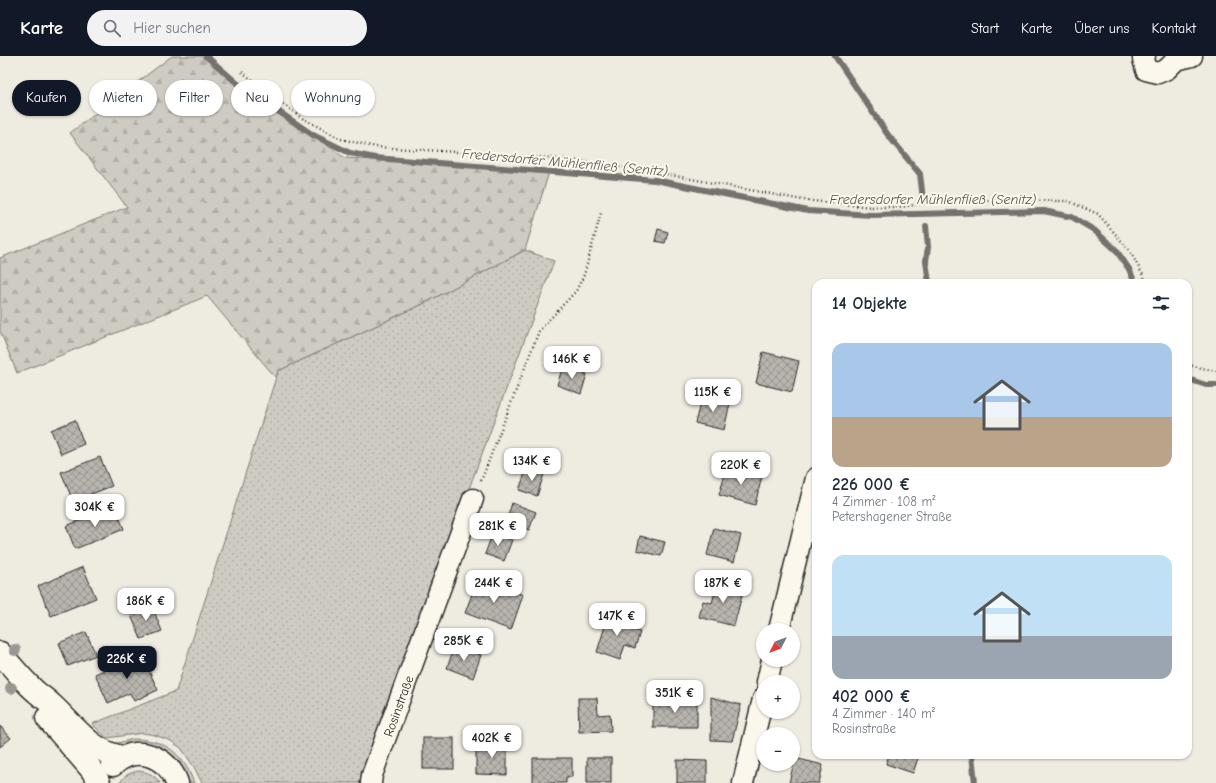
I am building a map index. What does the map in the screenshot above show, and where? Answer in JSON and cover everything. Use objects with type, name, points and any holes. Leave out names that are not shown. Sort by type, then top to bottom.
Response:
[{"type":"street","points":[[1145,56],[1143,59],[1146,70],[1158,73],[1167,69],[1179,57]]},
{"type":"street","points":[[781,623],[812,494]]},
{"type":"street","name":"Rosinstraße","points":[[371,783],[372,775],[474,499]]},
{"type":"street","points":[[0,653],[32,688],[97,748],[113,756],[124,758]]},
{"type":"street","points":[[32,688],[39,707],[51,724],[92,770],[99,783]]},
{"type":"street","points":[[743,783],[758,719]]},
{"type":"street","points":[[103,783],[108,770],[116,762],[137,754],[148,755],[159,759],[168,766],[177,783]]},
{"type":"path","points":[[242,72],[300,117],[341,139],[376,147],[566,159],[665,174],[803,200],[872,207],[901,207],[946,200],[1068,201],[1098,214],[1130,251],[1145,279]]},
{"type":"path","points":[[474,499],[539,331],[576,291],[584,274],[601,213]]},
{"type":"path","points":[[1192,366],[1216,371]]},
{"type":"green space","points":[[172,56],[201,56],[235,80],[231,80],[231,116],[283,116],[283,114],[345,158],[549,172],[525,250],[425,303],[278,371],[276,378],[207,296],[17,373],[0,331],[0,258],[127,207],[70,133],[93,116],[157,116],[157,80],[140,80]]},
{"type":"green space","points":[[525,250],[554,261],[359,783],[202,783],[194,767],[181,748],[171,741],[155,735],[143,733],[107,738],[92,724],[176,691],[278,371],[425,303]]},
{"type":"green space","points":[[133,739],[154,742],[171,750],[184,763],[190,772],[194,783],[185,783],[130,749],[114,744]]},
{"type":"green space","points":[[139,771],[151,774],[160,783],[120,783],[128,774]]},
{"type":"building","points":[[658,229],[668,232],[665,243],[655,241]]},
{"type":"building","points":[[763,352],[799,361],[792,392],[756,383]]},
{"type":"building","points":[[563,366],[587,374],[581,394],[557,385]]},
{"type":"building","points":[[702,396],[730,403],[724,430],[695,423]]},
{"type":"building","points":[[75,420],[84,444],[61,454],[51,430]]},
{"type":"building","points":[[100,457],[112,486],[73,501],[61,472]]},
{"type":"building","points":[[727,467],[762,476],[755,505],[719,495]]},
{"type":"building","points":[[527,468],[544,474],[537,496],[519,490]]},
{"type":"building","points":[[512,503],[536,512],[529,530],[506,522]]},
{"type":"building","points":[[115,507],[124,529],[75,549],[66,526]]},
{"type":"building","points":[[714,528],[741,535],[734,562],[707,555]]},
{"type":"building","points":[[493,532],[512,540],[504,561],[485,554]]},
{"type":"building","points":[[640,536],[665,542],[661,556],[637,550]]},
{"type":"building","points":[[83,567],[96,598],[51,616],[38,586]]},
{"type":"building","points":[[478,578],[523,595],[511,630],[465,613]]},
{"type":"building","points":[[718,580],[744,587],[734,626],[699,617],[703,601],[712,603]]},
{"type":"building","points":[[151,604],[162,631],[141,639],[130,613]]},
{"type":"building","points":[[609,613],[633,620],[630,629],[640,632],[635,648],[625,645],[620,660],[597,652]]},
{"type":"building","points":[[86,632],[96,655],[68,666],[59,643]]},
{"type":"building","points":[[455,645],[481,655],[473,678],[447,668]]},
{"type":"building","points":[[141,654],[158,690],[134,701],[130,693],[108,703],[95,674]]},
{"type":"building","points":[[711,697],[741,705],[732,741],[711,740]]},
{"type":"building","points":[[578,698],[597,698],[598,715],[610,714],[611,731],[579,732]]},
{"type":"building","points":[[653,700],[697,700],[697,727],[653,727]]},
{"type":"building","points":[[0,726],[11,738],[0,747]]},
{"type":"building","points":[[423,738],[454,738],[454,769],[423,769]]},
{"type":"building","points":[[476,744],[507,744],[507,775],[476,774]]},
{"type":"building","points":[[533,758],[572,758],[572,777],[566,777],[566,783],[533,783]]},
{"type":"building","points":[[587,758],[611,758],[611,783],[587,783]]},
{"type":"building","points":[[800,759],[823,765],[819,783],[789,783],[792,771],[800,771]]},
{"type":"building","points":[[888,759],[918,759],[913,773],[886,764]]},
{"type":"building","points":[[677,760],[707,761],[707,783],[677,783]]},
{"type":"waterway","name":"Fredersdorfer Mühlenfließ (Senitz)","points":[[206,56],[238,84],[313,135],[350,153],[375,158],[655,180],[808,211],[872,215],[1044,211],[1072,217],[1094,230],[1116,250],[1129,269],[1133,279]]},
{"type":"waterway","points":[[835,56],[888,135],[920,174],[923,199]]},
{"type":"waterway","points":[[926,226],[928,247],[926,261],[928,279]]},
{"type":"waterway","name":"Fredersdorfer Mühlenfließ (Senitz)","points":[[1192,380],[1206,385],[1216,385]]},
{"type":"waterway","points":[[972,759],[975,783]]}]
